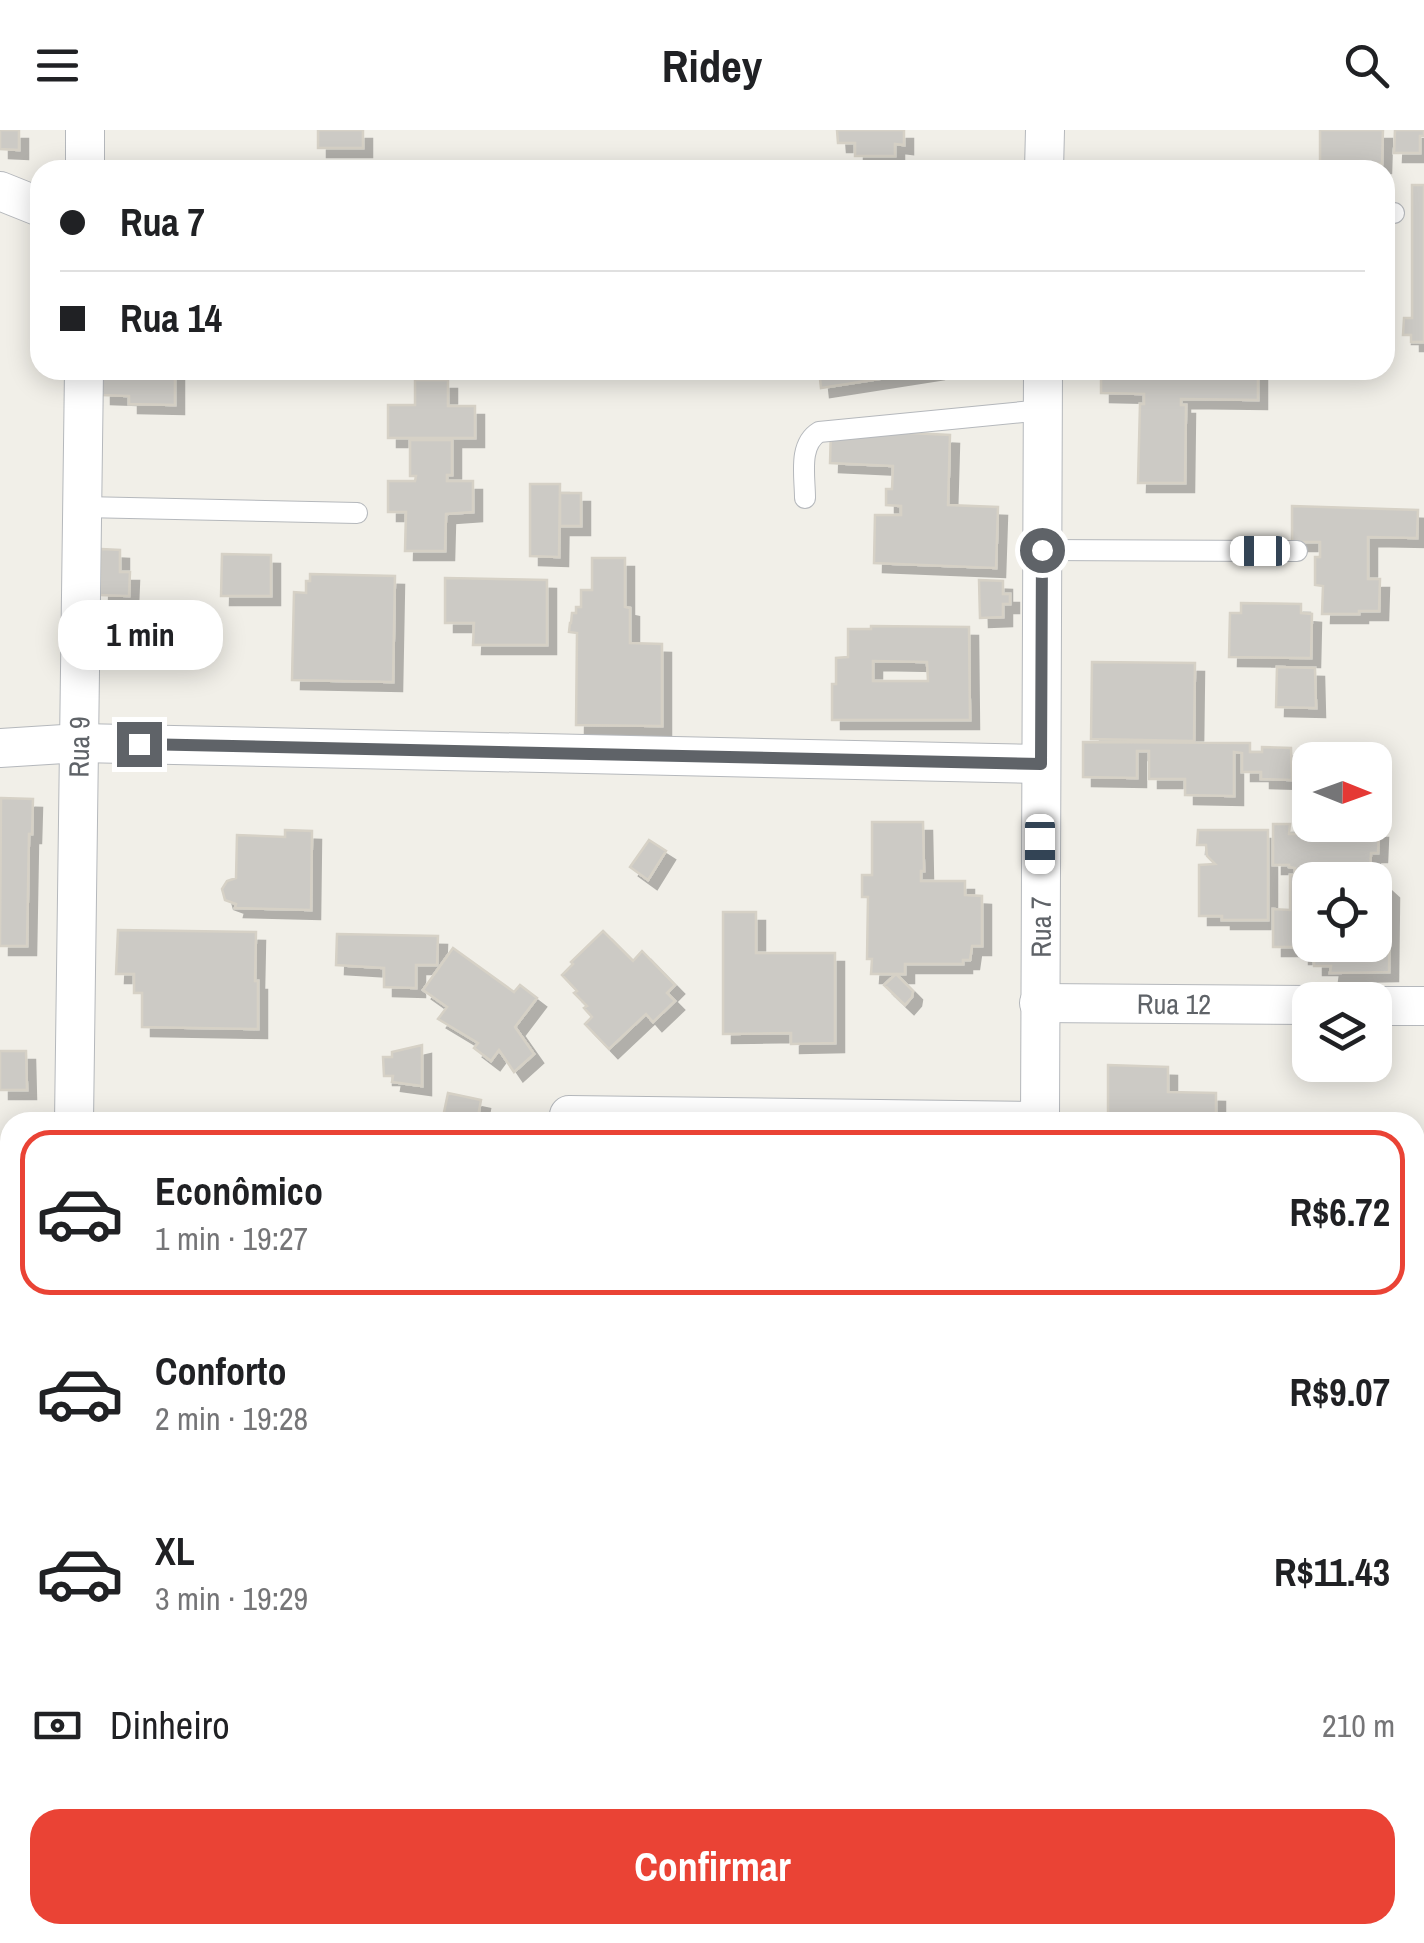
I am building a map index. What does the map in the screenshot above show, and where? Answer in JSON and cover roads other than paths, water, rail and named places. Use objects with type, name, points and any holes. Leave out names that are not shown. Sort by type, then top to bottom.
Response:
[{"type":"street","points":[[85,130],[85,160]]},
{"type":"street","points":[[1044,160],[1045,130]]},
{"type":"street","points":[[0,190],[30,203]]},
{"type":"street","name":"Rua 9","points":[[74,1112],[84,380]]},
{"type":"street","name":"Rua 7","points":[[1040,1112],[1043,380]]},
{"type":"street","points":[[0,748],[80,742],[1041,764]]},
{"type":"street","name":"Rua 12","points":[[1039,1003],[1292,1005]]},
{"type":"street","points":[[1392,1006],[1424,1006]]},
{"type":"lane","points":[[805,498],[808,438],[819,432],[1043,410]]},
{"type":"lane","points":[[83,507],[356,514]]},
{"type":"lane","points":[[1042,550],[1297,551]]}]
